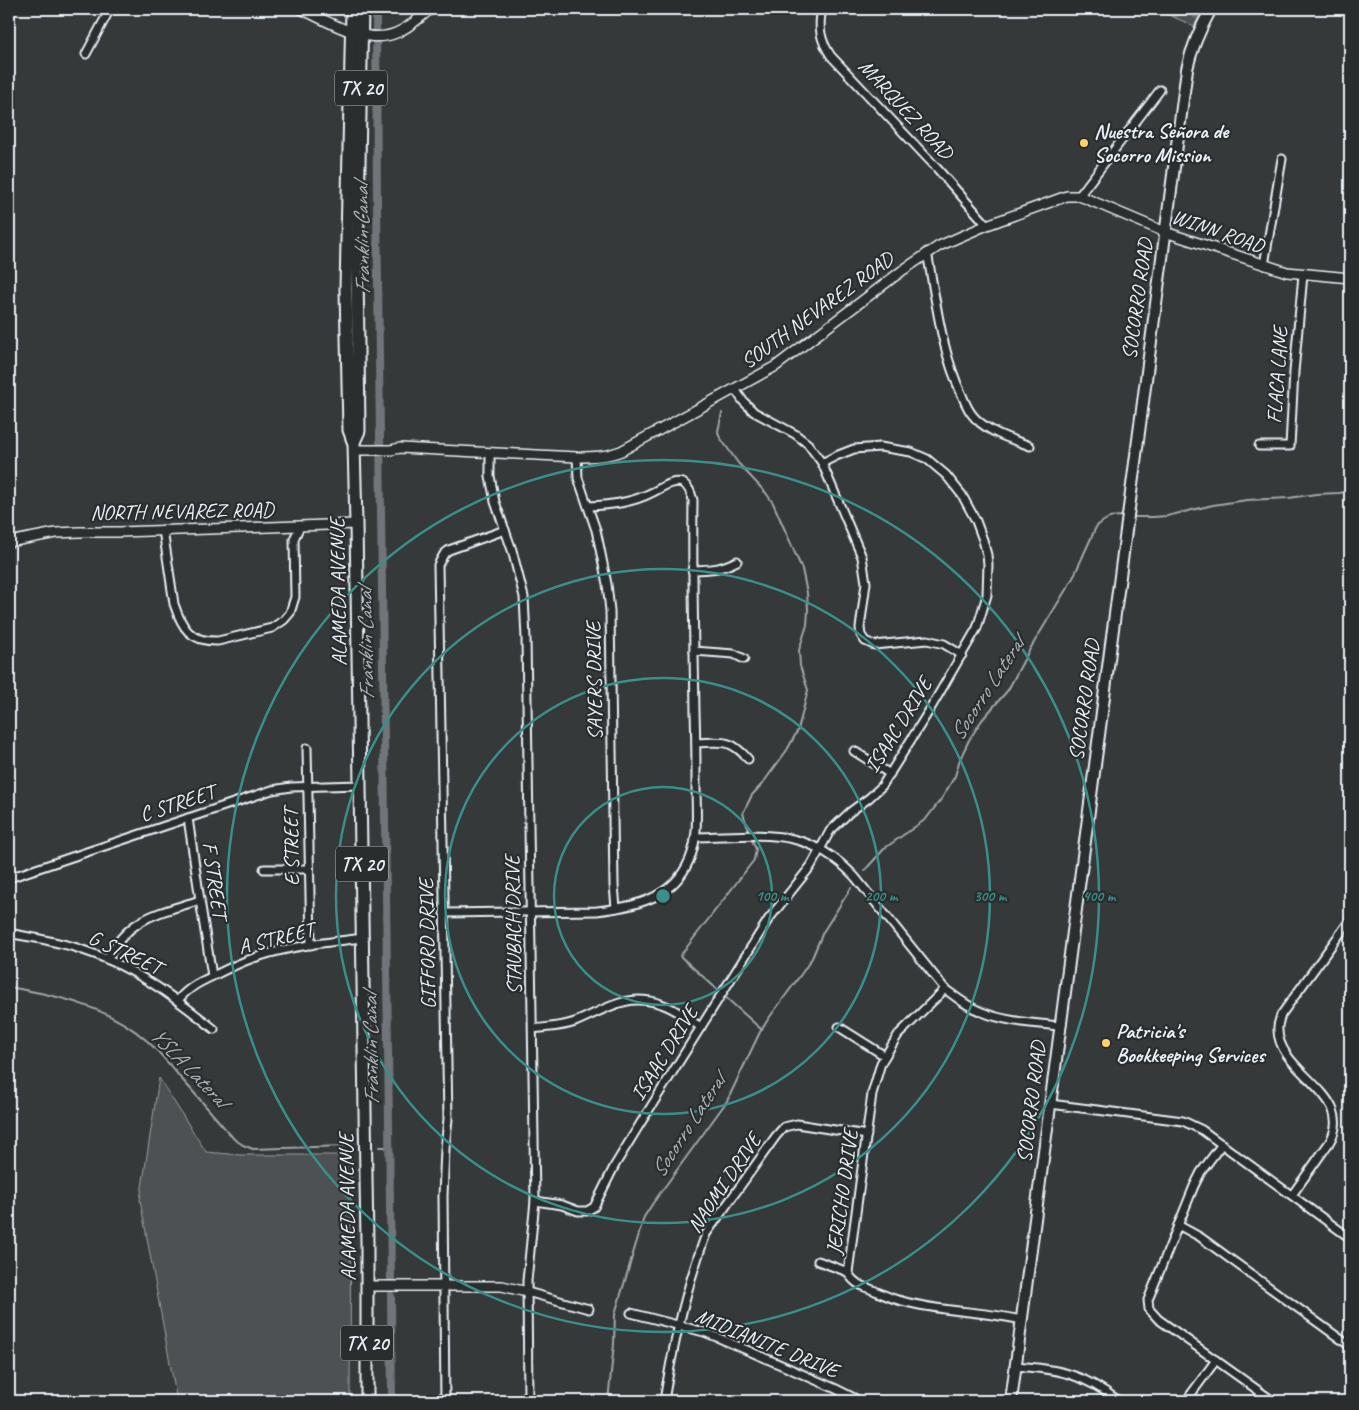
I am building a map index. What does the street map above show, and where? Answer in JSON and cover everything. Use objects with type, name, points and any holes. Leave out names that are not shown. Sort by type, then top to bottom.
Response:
[{"type":"main road","name":"ALAMEDA AVENUE","points":[[352,9],[361,34]]},
{"type":"main road","name":"ALAMEDA AVENUE","points":[[362,9],[346,289],[350,430],[357,447],[356,524],[368,1401]]},
{"type":"main road","name":"SOCORRO ROAD","points":[[1011,1401],[1187,69],[1192,47],[1211,9]]},
{"type":"street","points":[[86,54],[110,9]]},
{"type":"street","points":[[301,9],[361,34],[385,36],[404,29],[431,9]]},
{"type":"street","name":"MARQUEZ ROAD","points":[[822,9],[820,33],[822,41],[831,56],[928,157],[987,226]]},
{"type":"street","points":[[1079,196],[1160,90]]},
{"type":"street","points":[[1264,265],[1282,159]]},
{"type":"street","name":"SOUTH NEVAREZ ROAD","points":[[357,447],[388,450],[400,448],[577,457],[595,457],[621,451],[782,362],[927,252],[946,242],[1061,198],[1079,196]]},
{"type":"street","name":"WINN ROAD","points":[[1079,196],[1165,232],[1264,265],[1303,275],[1350,278]]},
{"type":"street","points":[[927,252],[947,353],[954,378],[965,402],[973,417],[982,425],[1030,446]]},
{"type":"street","name":"FLACA LANE","points":[[1259,446],[1290,446],[1294,372],[1303,275]]},
{"type":"street","points":[[735,389],[754,412],[795,434],[808,444],[822,463],[862,557],[866,582],[860,628],[865,641],[874,645],[927,640],[944,644],[962,655]]},
{"type":"street","name":"ISAAC DRIVE","points":[[535,1201],[562,1205],[578,1211],[587,1211],[594,1207],[615,1165],[768,920],[811,866],[830,831],[838,822],[882,786],[977,628],[987,595],[988,564],[983,540],[976,521],[962,495],[946,475],[927,459],[906,451],[880,447],[854,449],[822,463]]},
{"type":"street","name":"STAUBACH DRIVE","points":[[490,453],[491,483],[495,502],[512,550],[524,597],[526,639],[535,1201],[527,1275],[528,1401]]},
{"type":"street","name":"SAYERS DRIVE","points":[[577,457],[578,481],[588,506],[599,544],[610,610],[614,885],[616,908]]},
{"type":"street","points":[[444,912],[597,910],[641,902],[653,898],[674,883],[685,868],[695,846],[697,813],[692,570],[693,500],[689,488],[683,483],[672,482],[649,494],[619,504],[588,506]]},
{"type":"street","name":"NORTH NEVAREZ ROAD","points":[[9,542],[56,533],[356,524]]},
{"type":"street","points":[[163,530],[177,614],[184,628],[190,634],[197,638],[218,641],[272,628],[284,620],[290,613],[296,597],[294,539],[300,526]]},
{"type":"street","name":"GIFFORD DRIVE","points":[[445,1401],[443,1184],[448,1119],[438,564],[449,550],[505,530]]},
{"type":"street","points":[[692,570],[723,568],[737,561]]},
{"type":"street","points":[[694,652],[734,654],[744,659]]},
{"type":"street","points":[[696,743],[724,742],[739,749],[748,759]]},
{"type":"street","name":"E STREET","points":[[308,748],[311,945]]},
{"type":"street","points":[[854,751],[890,774]]},
{"type":"street","name":"C STREET","points":[[9,878],[272,790],[361,785]]},
{"type":"street","name":"F STREET","points":[[188,818],[212,976]]},
{"type":"street","points":[[695,838],[762,835],[785,836],[803,841],[820,849],[845,866],[855,877],[945,989],[970,1006],[996,1017],[1060,1026]]},
{"type":"street","points":[[264,869],[309,869]]},
{"type":"street","points":[[107,959],[117,941],[139,922],[200,900]]},
{"type":"street","points":[[1292,1196],[1334,1135],[1336,1123],[1333,1108],[1326,1097],[1290,1059],[1283,1048],[1279,1038],[1278,1026],[1281,1015],[1350,920]]},
{"type":"street","name":"G STREET","points":[[9,934],[60,943],[107,959],[144,978],[178,1000],[214,1029]]},
{"type":"street","name":"A STREET","points":[[178,1000],[188,989],[212,976],[257,957],[311,945],[363,938]]},
{"type":"street","name":"JERICHO DRIVE","points":[[945,989],[898,1034],[885,1056],[876,1080],[872,1094],[848,1272],[856,1283],[900,1301],[1007,1316],[1022,1320]]},
{"type":"street","points":[[533,1029],[574,1022],[608,1006],[634,1000],[650,1001],[675,1010],[701,1027]]},
{"type":"street","points":[[839,1027],[885,1056]]},
{"type":"street","points":[[1050,1104],[1182,1121],[1202,1130],[1350,1238]]},
{"type":"street","name":"NAOMI DRIVE","points":[[664,1401],[679,1326],[706,1234],[781,1130],[788,1125],[797,1124],[867,1135]]},
{"type":"street","points":[[1222,1144],[1201,1172],[1194,1186],[1148,1300],[1148,1307],[1158,1318],[1273,1401]]},
{"type":"street","points":[[1178,1225],[1200,1237],[1350,1346]]},
{"type":"street","points":[[818,1261],[848,1272]]},
{"type":"street","points":[[367,1286],[502,1286],[589,1309]]},
{"type":"street","name":"MIDIANITE DRIVE","points":[[631,1313],[720,1338],[860,1401]]},
{"type":"street","points":[[1186,1401],[1216,1360]]},
{"type":"street","points":[[1015,1366],[1062,1371],[1090,1382],[1119,1401]]},
{"type":"green space","points":[[1155,9],[1203,9],[1194,26]]},
{"type":"green space","points":[[159,1078],[206,1152],[240,1155],[351,1155],[350,1401],[177,1401],[140,1200]]},
{"type":"waterway","name":"Franklin Canal","points":[[376,9],[391,1279]]},
{"type":"waterway","points":[[722,413],[718,431],[719,436],[738,463],[773,503],[802,569],[807,593],[807,625],[799,650],[800,666],[808,690],[798,730],[787,750],[752,795],[743,813],[749,832]]},
{"type":"waterway","name":"Socorro Lateral","points":[[1134,517],[1167,516],[1213,505],[1247,500],[1289,498],[1350,491]]},
{"type":"waterway","name":"Socorro Lateral","points":[[865,870],[885,848],[926,819],[942,798],[955,776],[960,759],[969,740],[982,720],[1008,690],[1027,654],[1073,578],[1096,527],[1107,519],[1121,516]]},
{"type":"waterway","points":[[719,991],[680,956],[754,860],[756,849],[752,840]]},
{"type":"waterway","name":"Socorro Lateral","points":[[608,1401],[615,1314],[644,1217],[727,1101],[760,1032],[812,958],[823,932],[851,888]]},
{"type":"waterway","name":"YSLA Lateral","points":[[9,987],[81,1004],[116,1019],[131,1029],[155,1048],[234,1139],[243,1145],[253,1149],[346,1146]]},
{"type":"waterway","points":[[723,995],[762,1030]]},
{"type":"waterway","name":"YSLA Lateral","points":[[379,1147],[389,1147]]},
{"type":"waterway","name":"Franklin Canal","points":[[391,1296],[392,1401]]},
{"type":"place","name":"Nuestra Señora de Socorro Mission","points":[[1084,143]]},
{"type":"place","name":"Patricia's Bookkeeping Services","points":[[1106,1043]]}]
